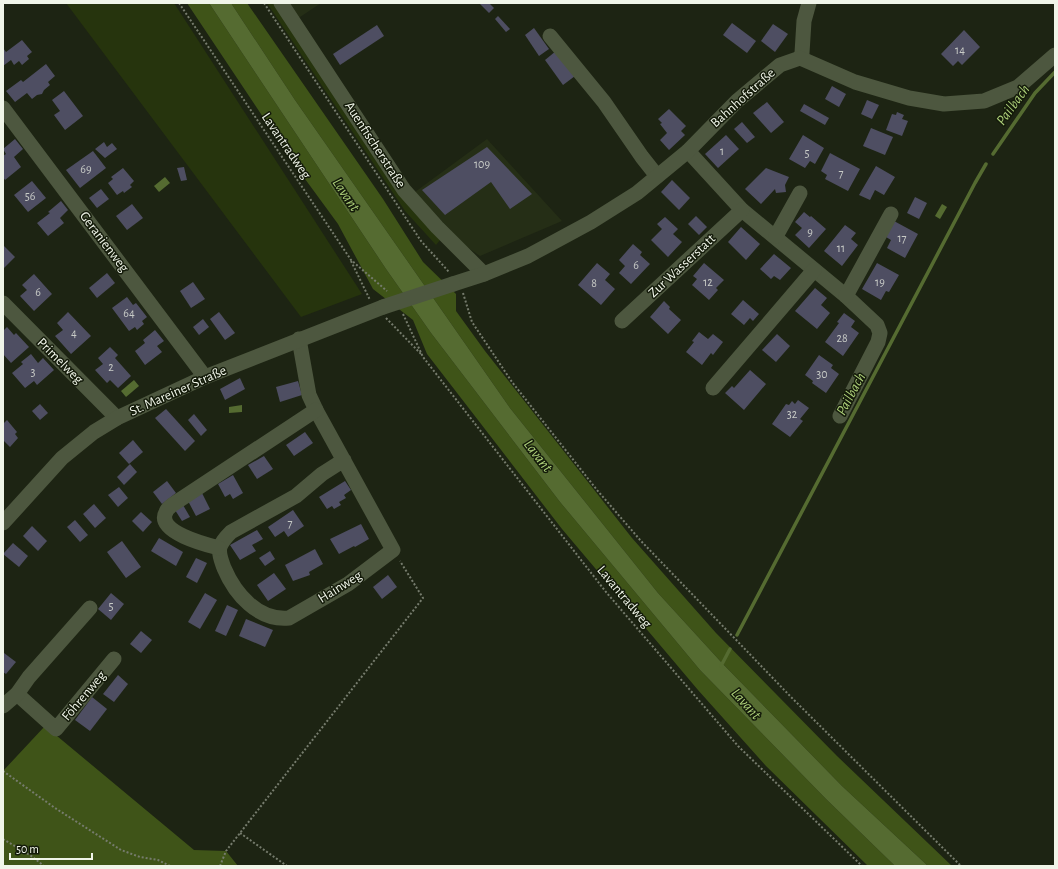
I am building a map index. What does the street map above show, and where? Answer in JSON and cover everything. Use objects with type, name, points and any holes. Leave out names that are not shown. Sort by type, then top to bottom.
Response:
[{"type":"street","name":"Auenfischerstraße","points":[[281,3],[404,190],[437,227],[484,274]]},
{"type":"street","points":[[809,3],[804,21],[802,52],[800,58],[855,82],[909,98],[944,104],[984,101],[1018,87],[1055,55]]},
{"type":"street","points":[[550,36],[604,102],[642,158],[657,176]]},
{"type":"street","name":"Bahnhofstraße","points":[[383,307],[484,274],[528,256],[591,222],[637,193],[688,151],[737,101],[780,65],[800,58]]},
{"type":"street","name":"Geranienweg","points":[[3,108],[205,377]]},
{"type":"street","points":[[688,151],[742,210],[776,236],[846,296],[877,325],[880,333],[878,342],[840,416]]},
{"type":"street","points":[[776,236],[800,193]]},
{"type":"street","name":"Zur Wasserstatt","points":[[622,321],[742,210]]},
{"type":"street","points":[[846,296],[891,214]]},
{"type":"street","points":[[713,388],[814,270]]},
{"type":"street","name":"Primelweg","points":[[3,303],[117,418]]},
{"type":"street","name":"St. Mareiner Straße","points":[[3,523],[62,458],[94,432],[117,418],[205,377],[383,307]]},
{"type":"street","points":[[299,339],[309,395],[393,550]]},
{"type":"street","points":[[316,410],[172,505],[166,512],[164,518],[166,524],[173,531],[201,544],[219,548],[223,540],[231,532],[296,496],[322,474],[344,460]]},
{"type":"street","name":"Hainweg","points":[[219,548],[220,558],[227,576],[245,600],[257,610],[280,618],[289,618],[348,584],[393,550]]},
{"type":"street","points":[[3,706],[17,694],[29,677],[90,608]]},
{"type":"street","name":"Föhrenweg","points":[[17,694],[56,729],[114,660]]},
{"type":"path","name":"Lavantradweg","points":[[180,3],[351,260],[387,291]]},
{"type":"path","points":[[264,3],[421,241],[456,284],[472,322],[512,382],[602,495],[641,541],[791,697],[937,844],[961,866]]},
{"type":"path","name":"Lavantradweg","points":[[403,314],[423,357],[606,592],[738,746],[862,866]]},
{"type":"path","points":[[220,866],[226,851],[424,598],[393,550]]},
{"type":"path","points":[[3,771],[55,808],[121,850],[140,857],[158,860],[170,866]]},
{"type":"path","points":[[240,833],[287,866]]},
{"type":"path","points":[[3,840],[30,855],[44,866]]},
{"type":"shaded area","points":[[66,3],[174,3],[362,294],[301,317]]},
{"type":"shaded area","points":[[187,3],[209,3],[386,269],[431,333],[560,502],[700,670],[826,799],[895,866],[868,866],[766,766],[698,690],[562,529],[427,354],[413,320],[373,289],[338,224],[297,168]]},
{"type":"shaded area","points":[[231,3],[247,3],[383,199],[423,262],[456,294],[456,311],[485,351],[632,538],[716,633],[837,756],[952,866],[928,866],[842,786],[722,663],[658,593],[510,408],[295,100]]},
{"type":"shaded area","points":[[267,3],[275,3],[411,209],[440,240],[436,245],[405,211]]},
{"type":"shaded area","points":[[287,3],[321,3],[297,19]]},
{"type":"shaded area","points":[[487,139],[562,221],[480,256],[464,245],[415,192]]},
{"type":"shaded area","points":[[45,726],[194,850],[226,851],[238,866],[3,866],[3,771]]},
{"type":"water","name":"Lavant","points":[[209,3],[231,3],[295,100],[510,408],[658,593],[722,663],[842,786],[928,866],[895,866],[826,799],[700,670],[560,502],[431,333],[386,269]]},
{"type":"water","points":[[165,177],[170,183],[159,192],[154,186]]},
{"type":"water","points":[[942,204],[947,207],[940,219],[935,216]]},
{"type":"water","points":[[134,380],[139,386],[126,397],[121,391]]},
{"type":"water","points":[[242,405],[242,412],[229,413],[229,407]]},
{"type":"building","points":[[479,3],[489,3],[494,8],[489,13]]},
{"type":"building","points":[[498,16],[510,29],[506,32],[495,19]]},
{"type":"building","points":[[732,23],[756,41],[747,53],[723,35]]},
{"type":"building","points":[[773,24],[788,34],[775,52],[761,41]]},
{"type":"building","points":[[377,25],[384,36],[340,65],[333,54]]},
{"type":"building","points":[[534,28],[549,49],[539,56],[525,35]]},
{"type":"building","points":[[964,30],[980,47],[962,65],[958,61],[953,66],[941,54]]},
{"type":"building","points":[[22,40],[32,52],[27,56],[29,59],[22,65],[19,61],[14,65],[11,60],[3,66],[3,48],[6,52]]},
{"type":"building","points":[[556,51],[575,76],[563,85],[545,60]]},
{"type":"building","points":[[46,64],[55,76],[48,82],[50,85],[42,94],[37,95],[32,99],[27,93],[15,102],[6,91],[21,80],[23,82]]},
{"type":"building","points":[[832,86],[846,94],[839,107],[825,99]]},
{"type":"building","points":[[64,91],[83,116],[65,130],[54,115],[60,111],[52,100]]},
{"type":"building","points":[[867,100],[879,105],[872,119],[861,114]]},
{"type":"building","points":[[767,102],[784,122],[771,133],[753,113]]},
{"type":"building","points":[[804,104],[829,118],[825,125],[800,111]]},
{"type":"building","points":[[669,109],[686,126],[681,131],[685,135],[669,150],[660,140],[667,133],[660,124],[662,123],[658,119]]},
{"type":"building","points":[[897,112],[904,115],[902,119],[908,121],[902,136],[886,130],[892,114],[896,115]]},
{"type":"building","points":[[742,122],[755,137],[747,143],[734,129]]},
{"type":"building","points":[[871,128],[893,137],[885,155],[863,146]]},
{"type":"building","points":[[726,135],[739,149],[718,168],[705,154]]},
{"type":"building","points":[[803,135],[824,148],[815,164],[810,161],[805,168],[789,159]]},
{"type":"building","points":[[15,139],[23,149],[14,157],[21,167],[5,180],[3,177],[3,156],[6,154],[3,149]]},
{"type":"building","points":[[104,142],[107,147],[112,143],[117,149],[105,158],[95,149]]},
{"type":"building","points":[[487,147],[532,194],[510,209],[491,182],[445,215],[422,190]]},
{"type":"building","points":[[93,151],[106,168],[80,188],[66,170]]},
{"type":"building","points":[[830,153],[860,169],[848,191],[825,179],[827,175],[821,171]]},
{"type":"building","points":[[876,166],[895,177],[884,195],[875,190],[870,200],[859,195]]},
{"type":"building","points":[[184,167],[187,180],[181,181],[177,168]]},
{"type":"building","points":[[123,168],[134,181],[130,185],[132,187],[124,193],[123,191],[117,195],[108,183],[113,179],[111,177]]},
{"type":"building","points":[[766,168],[789,177],[785,185],[786,192],[776,193],[775,189],[761,204],[745,189]]},
{"type":"building","points":[[672,180],[690,198],[679,210],[661,192]]},
{"type":"building","points":[[32,181],[46,198],[28,212],[14,195]]},
{"type":"building","points":[[101,189],[109,199],[97,208],[89,198]]},
{"type":"building","points":[[915,197],[927,203],[919,219],[907,213]]},
{"type":"building","points":[[61,201],[68,210],[60,218],[64,223],[48,236],[37,223],[50,213],[48,212]]},
{"type":"building","points":[[132,204],[143,218],[127,230],[116,216]]},
{"type":"building","points":[[804,212],[826,229],[809,248],[795,235],[802,228],[795,222]]},
{"type":"building","points":[[696,216],[707,227],[699,235],[688,224]]},
{"type":"building","points":[[665,217],[678,229],[673,234],[682,242],[668,257],[651,240],[662,229],[657,224]]},
{"type":"building","points":[[894,221],[918,234],[905,258],[887,248],[891,240],[886,237]]},
{"type":"building","points":[[845,225],[856,233],[851,239],[858,245],[842,266],[824,251]]},
{"type":"building","points":[[741,227],[760,244],[746,260],[728,242]]},
{"type":"building","points":[[633,244],[642,252],[640,255],[650,264],[631,284],[619,273],[625,266],[619,260]]},
{"type":"building","points":[[3,245],[15,257],[3,269]]},
{"type":"building","points":[[774,254],[791,268],[780,280],[774,276],[771,279],[760,269]]},
{"type":"building","points":[[597,263],[610,274],[605,280],[615,289],[601,305],[578,285]]},
{"type":"building","points":[[704,263],[724,280],[716,288],[718,290],[709,300],[692,285],[697,279],[693,276]]},
{"type":"building","points":[[877,263],[899,275],[889,292],[886,291],[881,300],[862,289]]},
{"type":"building","points":[[107,273],[115,283],[97,298],[89,288]]},
{"type":"building","points":[[34,274],[52,294],[34,311],[20,296],[27,290],[22,285]]},
{"type":"building","points":[[193,282],[205,299],[191,308],[180,291]]},
{"type":"building","points":[[815,288],[827,298],[821,305],[830,313],[817,329],[795,311]]},
{"type":"building","points":[[127,297],[133,305],[136,303],[147,317],[142,321],[144,324],[137,330],[135,327],[129,331],[112,308]]},
{"type":"building","points":[[743,300],[759,314],[753,321],[750,318],[744,325],[731,314]]},
{"type":"building","points":[[664,301],[670,307],[669,309],[681,320],[668,334],[650,317]]},
{"type":"building","points":[[68,312],[91,336],[71,354],[55,336],[63,330],[57,323]]},
{"type":"building","points":[[219,312],[235,333],[225,340],[210,319]]},
{"type":"building","points":[[844,313],[855,321],[851,327],[859,333],[843,356],[825,342],[839,323],[837,322]]},
{"type":"building","points":[[203,319],[209,327],[199,335],[193,327]]},
{"type":"building","points":[[7,327],[14,335],[16,333],[29,347],[11,363],[3,354],[3,331]]},
{"type":"building","points":[[155,330],[164,341],[157,346],[162,352],[145,365],[135,351],[145,343],[143,340]]},
{"type":"building","points":[[699,332],[708,339],[713,334],[723,342],[713,355],[711,353],[702,365],[686,352],[694,342],[692,341]]},
{"type":"building","points":[[777,334],[790,346],[776,362],[762,350]]},
{"type":"building","points":[[110,347],[118,355],[115,358],[131,376],[118,388],[110,380],[107,383],[95,370],[103,364],[98,358]]},
{"type":"building","points":[[31,354],[38,363],[43,358],[54,370],[37,385],[34,381],[25,388],[12,373],[23,364],[21,362]]},
{"type":"building","points":[[819,355],[833,365],[831,368],[839,374],[826,393],[812,383],[813,381],[805,375]]},
{"type":"building","points":[[750,370],[766,384],[744,410],[725,393],[732,386],[734,388]]},
{"type":"building","points":[[240,378],[245,389],[225,400],[220,389]]},
{"type":"building","points":[[298,381],[302,395],[280,402],[276,387]]},
{"type":"building","points":[[798,400],[809,408],[800,419],[803,421],[790,437],[772,424],[786,404],[789,405],[792,401],[795,404]]},
{"type":"building","points":[[40,404],[48,413],[40,420],[32,411]]},
{"type":"building","points":[[166,409],[195,441],[185,451],[155,418]]},
{"type":"building","points":[[194,414],[207,430],[201,436],[188,420]]},
{"type":"building","points":[[7,420],[17,432],[15,434],[18,438],[10,447],[3,440],[3,424]]},
{"type":"building","points":[[305,432],[313,443],[294,456],[286,445]]},
{"type":"building","points":[[133,440],[143,452],[129,464],[119,453]]},
{"type":"building","points":[[264,456],[273,469],[257,479],[248,465]]},
{"type":"building","points":[[130,464],[137,472],[124,485],[117,477]]},
{"type":"building","points":[[233,475],[243,493],[233,499],[230,494],[225,497],[218,484]]},
{"type":"building","points":[[167,481],[176,493],[162,504],[153,492]]},
{"type":"building","points":[[345,481],[351,490],[344,495],[346,498],[339,502],[341,505],[334,509],[332,506],[327,509],[319,497]]},
{"type":"building","points":[[119,487],[128,498],[118,507],[108,495]]},
{"type":"building","points":[[202,493],[210,509],[196,516],[188,501]]},
{"type":"building","points":[[94,504],[106,518],[95,528],[83,514]]},
{"type":"building","points":[[183,505],[190,517],[182,521],[175,510]]},
{"type":"building","points":[[293,510],[304,526],[288,537],[284,531],[275,537],[268,527]]},
{"type":"building","points":[[141,512],[152,522],[143,532],[132,521]]},
{"type":"building","points":[[75,520],[88,535],[80,542],[67,527]]},
{"type":"building","points":[[361,524],[369,539],[339,554],[330,539]]},
{"type":"building","points":[[32,526],[47,541],[38,551],[23,536]]},
{"type":"building","points":[[257,530],[263,539],[252,545],[256,551],[240,560],[230,545]]},
{"type":"building","points":[[159,538],[183,552],[176,566],[151,551]]},
{"type":"building","points":[[122,541],[141,567],[126,578],[107,552]]},
{"type":"building","points":[[13,543],[28,556],[19,567],[3,554]]},
{"type":"building","points":[[315,549],[323,564],[309,572],[310,575],[293,581],[285,565]]},
{"type":"building","points":[[270,551],[275,559],[265,566],[259,558]]},
{"type":"building","points":[[196,558],[207,563],[197,583],[186,577]]},
{"type":"building","points":[[274,573],[286,589],[268,601],[257,585]]},
{"type":"building","points":[[388,575],[397,587],[382,599],[373,587]]},
{"type":"building","points":[[111,593],[124,604],[111,620],[98,609]]},
{"type":"building","points":[[205,593],[217,600],[200,629],[188,622]]},
{"type":"building","points":[[227,605],[238,610],[226,636],[215,631]]},
{"type":"building","points":[[246,619],[273,630],[265,647],[239,636]]},
{"type":"building","points":[[141,631],[152,640],[141,653],[130,644]]},
{"type":"building","points":[[4,653],[16,662],[6,674],[3,672]]},
{"type":"building","points":[[118,675],[128,684],[114,702],[103,694]]},
{"type":"building","points":[[92,697],[107,709],[90,731],[75,720]]},
{"type":"waterway","name":"Pailbach","points":[[993,154],[1035,93],[1055,72]]},
{"type":"waterway","name":"Pailbach","points":[[737,635],[986,164]]},
{"type":"waterway","name":"Pailbach","points":[[721,666],[730,649]]}]
